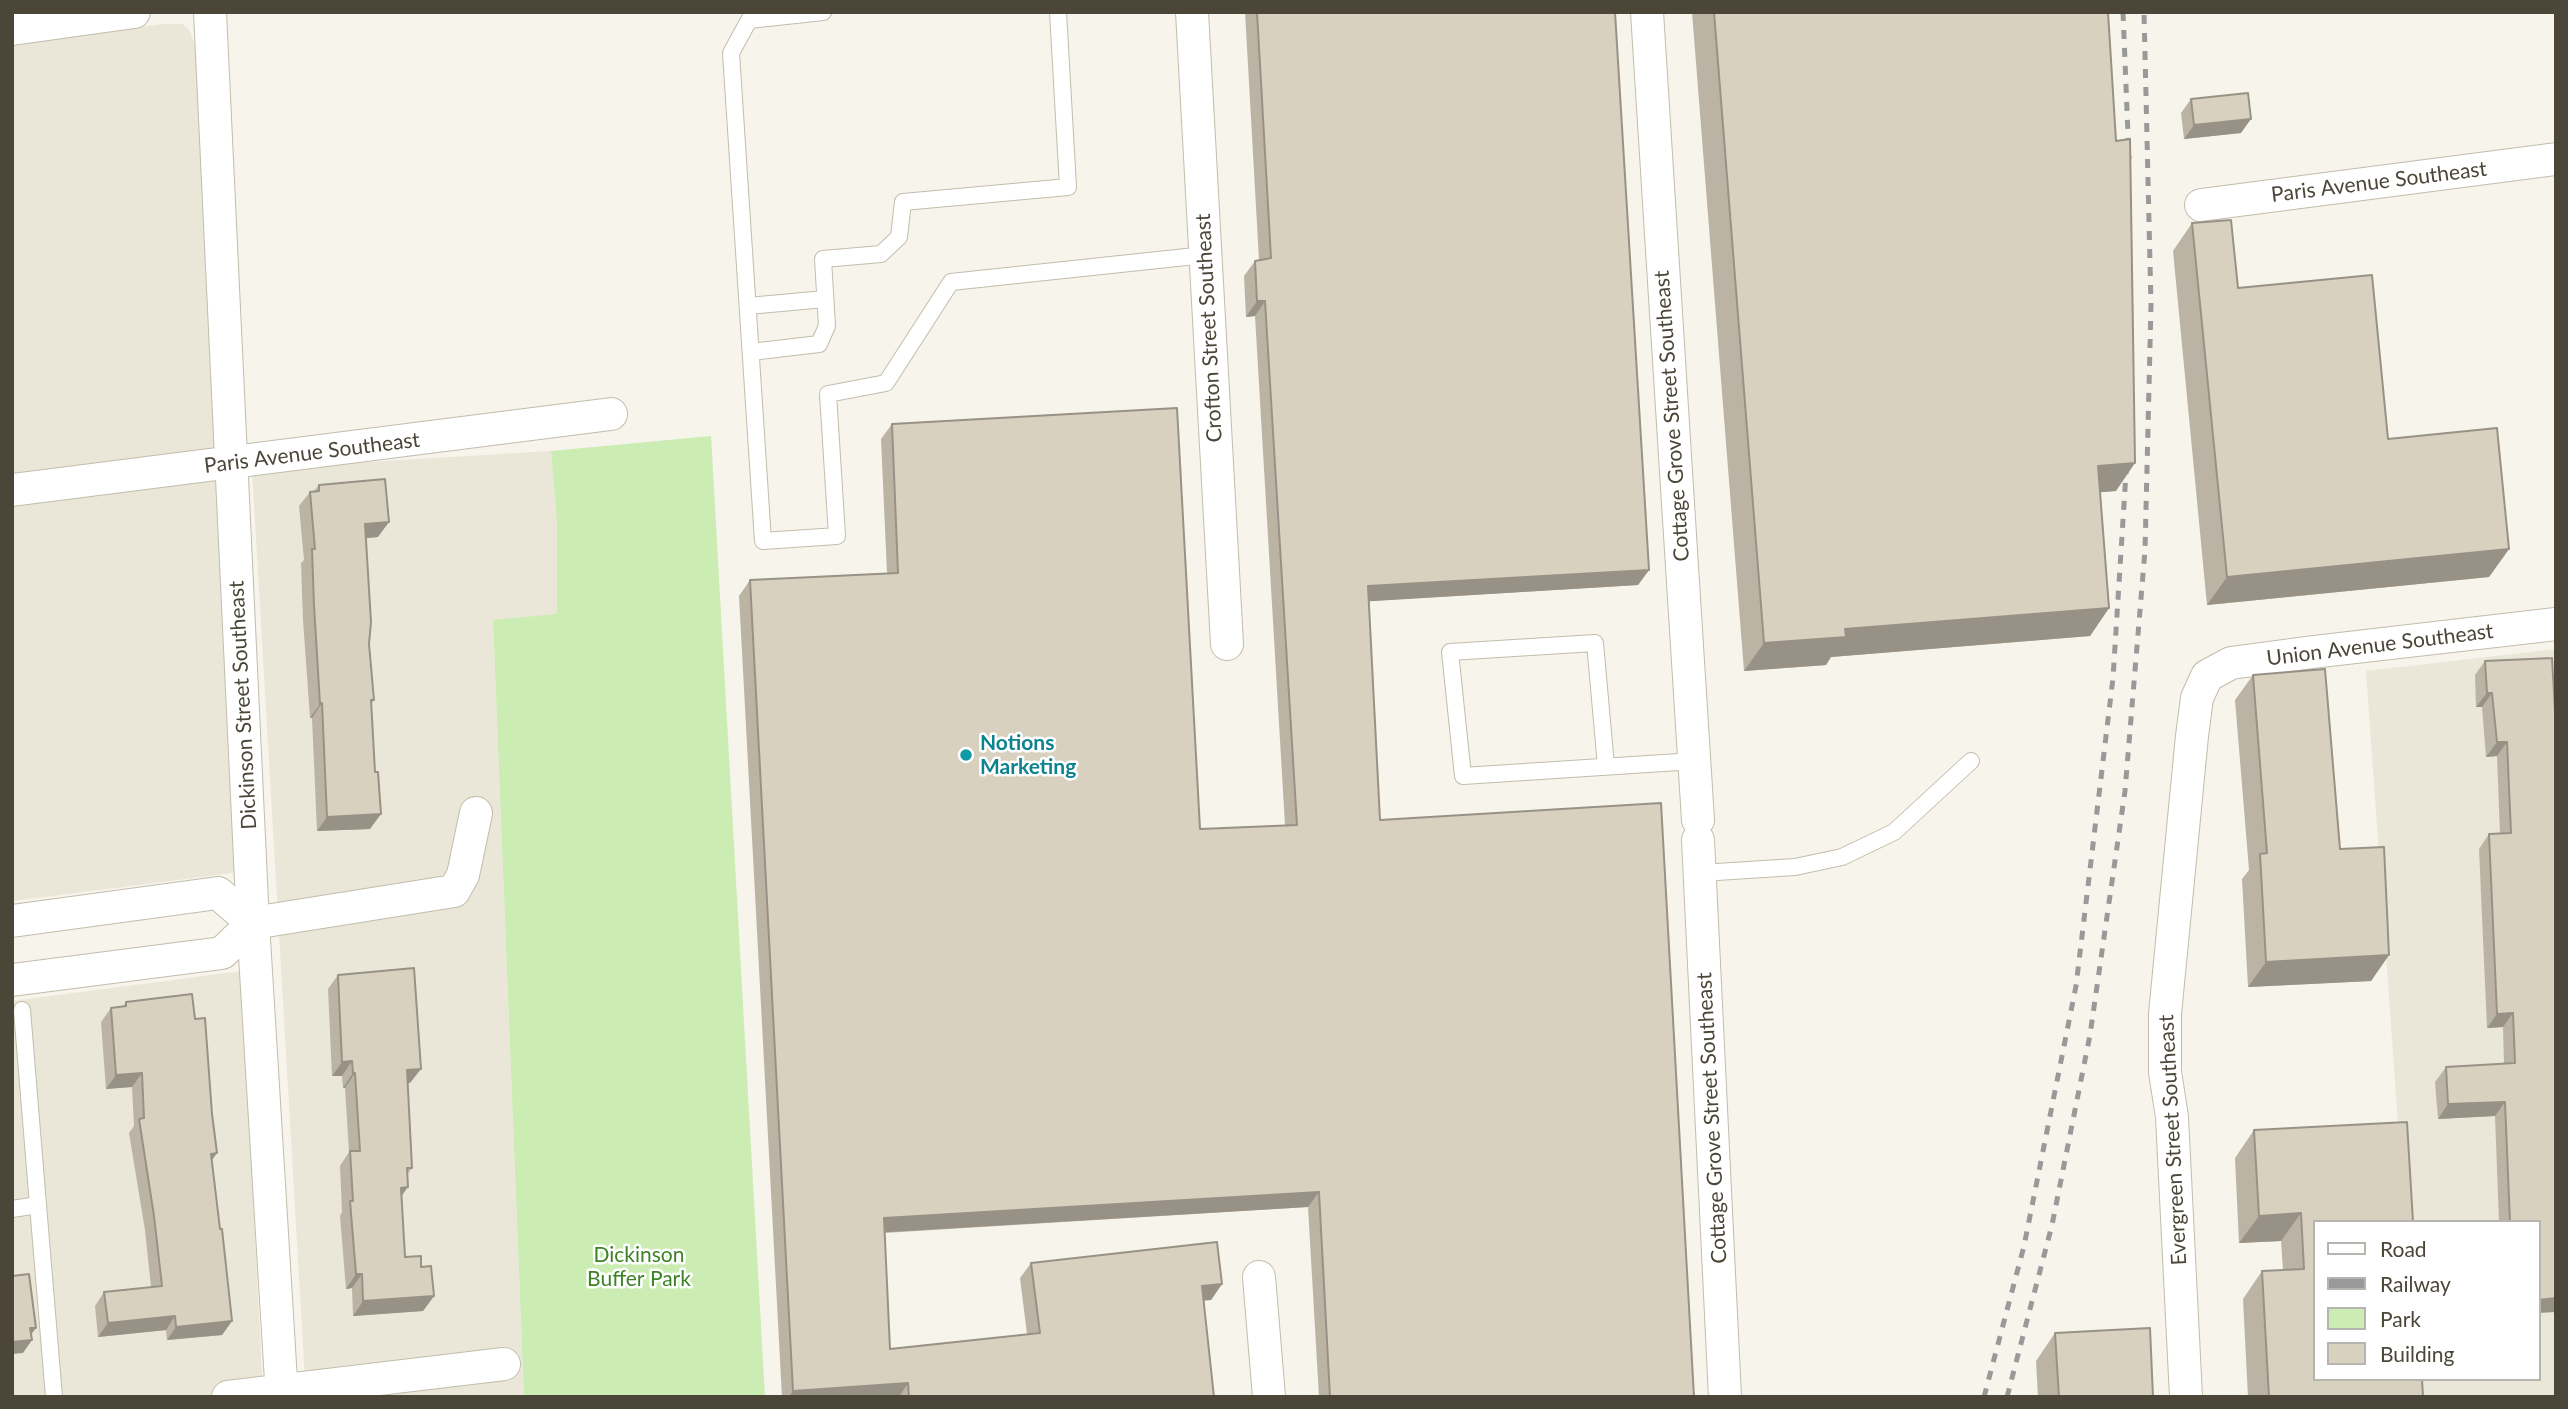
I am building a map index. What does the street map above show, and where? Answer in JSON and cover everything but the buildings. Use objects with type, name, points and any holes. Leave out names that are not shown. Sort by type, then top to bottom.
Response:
[{"type":"street","points":[[12,29],[134,12]]},
{"type":"street","name":"Dickinson Street Southeast","points":[[210,12],[253,923],[282,1393]]},
{"type":"street","name":"Crofton Street Southeast","points":[[1192,12],[1227,643]]},
{"type":"street","name":"Cottage Grove Street Southeast","points":[[1647,12],[1701,873],[1726,1397]]},
{"type":"street","name":"Paris Avenue Southeast","points":[[2201,205],[2556,159]]},
{"type":"street","name":"Paris Avenue Southeast","points":[[12,490],[611,414]]},
{"type":"street","name":"Union Avenue Southeast","points":[[2207,676],[2231,663],[2556,624]]},
{"type":"street","name":"Evergreen Street Southeast","points":[[2186,1397],[2172,1117],[2165,1072],[2165,1014],[2192,736],[2197,698],[2207,676]]},
{"type":"street","points":[[12,980],[222,953],[253,923],[454,891],[463,876],[476,813]]},
{"type":"street","points":[[12,921],[218,892],[253,923]]},
{"type":"street","points":[[1259,1277],[1269,1397]]},
{"type":"street","points":[[228,1397],[282,1393],[504,1364]]},
{"type":"lane","points":[[751,352],[819,344],[827,327],[823,259],[880,254],[899,237],[903,202],[1068,187],[1058,12]]},
{"type":"lane","points":[[815,13],[749,20],[731,54],[763,541],[837,536],[828,394],[886,383],[950,282],[1205,255]]},
{"type":"lane","points":[[748,306],[825,299]]},
{"type":"lane","points":[[1606,766],[1595,643],[1450,652],[1463,776],[1694,761]]},
{"type":"lane","points":[[1701,873],[1795,867],[1842,857],[1894,832],[1971,761]]},
{"type":"lane","points":[[22,1010],[54,1397]]},
{"type":"lane","points":[[12,1209],[38,1205]]},
{"type":"shaded area","points":[[182,24],[189,29],[196,48],[241,872],[12,901],[12,43]]},
{"type":"shaded area","points":[[551,451],[557,523],[557,615],[493,621],[524,1397],[306,1397],[252,469]]},
{"type":"shaded area","points":[[2556,649],[2556,1397],[2417,1397],[2416,1381],[2540,1381],[2540,1220],[2405,1220],[2366,671]]},
{"type":"shaded area","points":[[242,971],[263,1397],[12,1397],[12,1001]]},
{"type":"green space","name":"Dickinson Buffer Park","points":[[711,436],[765,1397],[524,1397],[493,620],[557,614],[557,523],[551,451]]},
{"type":"railway","points":[[2123,12],[2129,159]]},
{"type":"railway","points":[[2007,1397],[2052,1225],[2090,1035],[2125,791],[2145,550],[2151,305],[2144,12]]},
{"type":"railway","points":[[1984,1397],[2024,1246],[2076,986],[2113,678],[2127,457]]},
{"type":"place","name":"Notions Marketing","points":[[966,755]]}]
